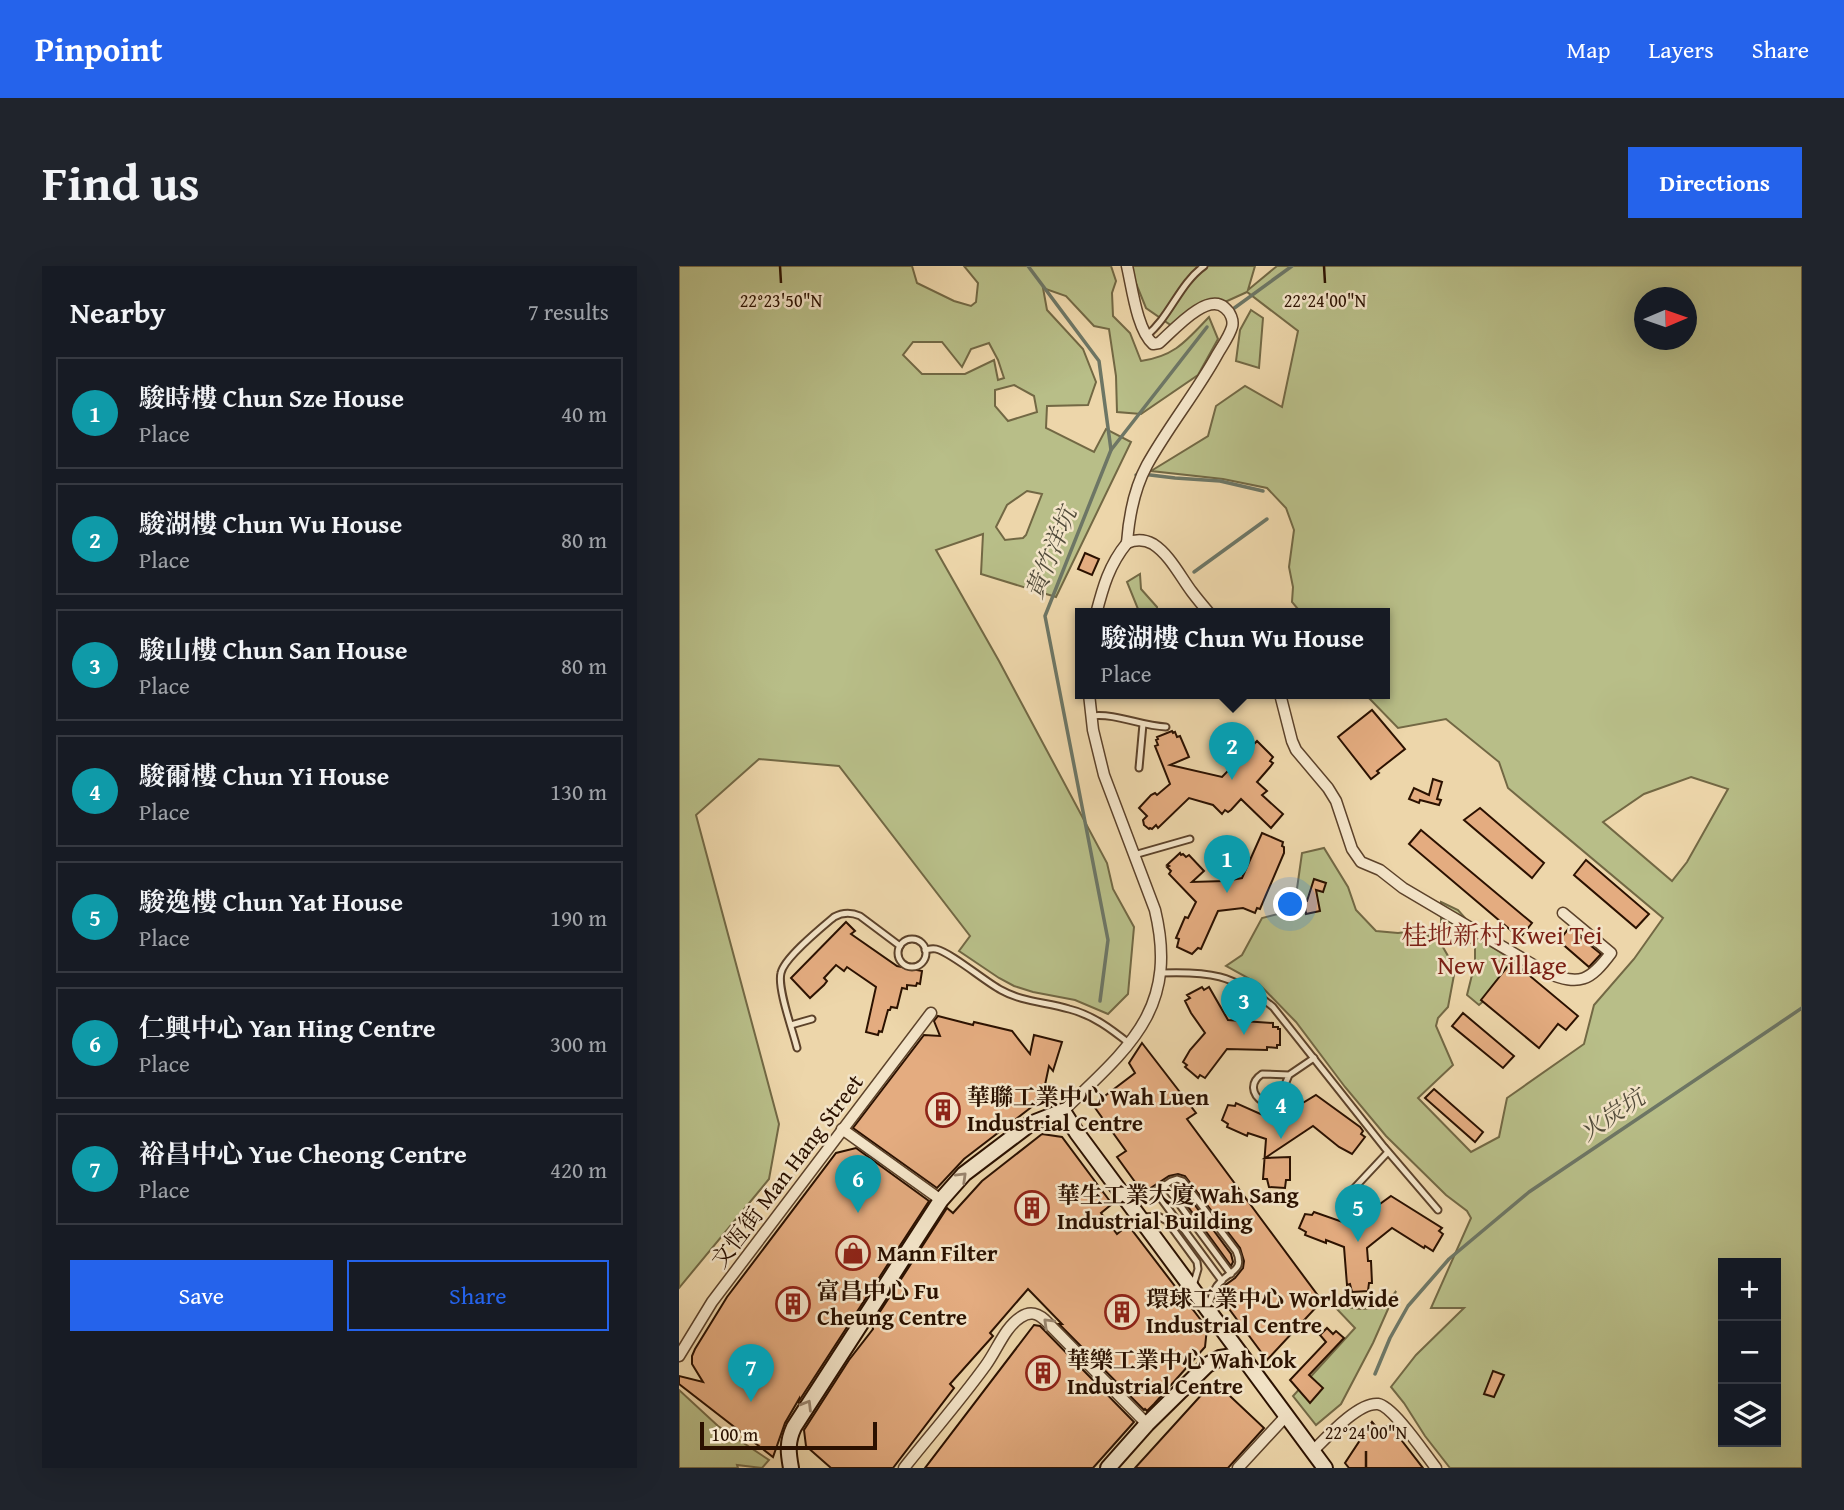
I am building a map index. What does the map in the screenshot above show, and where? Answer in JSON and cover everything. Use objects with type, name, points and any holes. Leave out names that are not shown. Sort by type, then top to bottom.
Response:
[{"type":"street","points":[[1126,266],[1140,321],[1146,336],[1153,344],[1159,343],[1190,315],[1209,305],[1224,306],[1233,320],[1231,330],[1214,360],[1146,467],[1132,504],[1127,543]]},
{"type":"street","points":[[1098,608],[1115,557],[1127,543],[1135,540],[1145,540],[1167,557],[1205,608]]},
{"type":"street","points":[[792,1468],[787,1447],[794,1427],[941,1200],[964,1174],[1030,1124],[1063,1111],[1130,1044],[1148,1014],[1159,973],[1159,927],[1104,775],[1089,699]]},
{"type":"street","points":[[1281,699],[1296,750],[1332,795],[1341,813],[1352,849],[1361,862],[1380,870],[1403,888],[1546,973],[1572,980],[1589,976],[1611,953],[1563,914]]},
{"type":"street","name":"文恆街 Man Hang Street","points":[[679,1356],[712,1301],[931,1013]]},
{"type":"street","points":[[1063,1111],[1325,1468]]},
{"type":"street","points":[[842,1129],[941,1200]]},
{"type":"street","points":[[904,1468],[986,1365],[1011,1325],[1028,1313],[1039,1314],[1147,1424]]},
{"type":"street","points":[[1108,1468],[1147,1424],[1207,1365],[1220,1357],[1244,1359]]},
{"type":"street","points":[[1313,1451],[1362,1408],[1378,1404],[1388,1408],[1398,1419],[1436,1468]]},
{"type":"street","points":[[1238,1468],[1286,1416]]},
{"type":"lane","points":[[1146,336],[1158,326],[1189,282],[1204,266]]},
{"type":"lane","points":[[1091,716],[1114,716],[1166,727]]},
{"type":"lane","points":[[1139,768],[1143,724]]},
{"type":"lane","points":[[1134,855],[1190,839]]},
{"type":"lane","points":[[797,1048],[781,984],[781,973],[787,961],[834,916],[849,913],[860,916],[900,946]]},
{"type":"lane","points":[[907,940],[920,942],[925,950],[922,962],[910,967],[902,962],[899,959],[900,946],[907,940]]},
{"type":"lane","points":[[925,950],[936,949],[944,953],[1010,995],[1088,1015],[1103,1022],[1130,1044]]},
{"type":"lane","points":[[1159,973],[1193,972],[1221,976],[1257,994],[1272,1007],[1438,1210]]},
{"type":"lane","points":[[791,1024],[812,1019]]},
{"type":"lane","points":[[1289,1075],[1262,1074],[1254,1082],[1255,1095],[1263,1102],[1274,1101],[1281,1094],[1289,1075],[1314,1058]]},
{"type":"lane","points":[[1345,1198],[1388,1152]]},
{"type":"lane","points":[[1129,1204],[1177,1179],[1183,1181],[1192,1191],[1239,1258],[1239,1264],[1212,1293],[1208,1311]]},
{"type":"lane","points":[[1165,1185],[1231,1274]]},
{"type":"lane","points":[[1156,1192],[1222,1281]]},
{"type":"lane","points":[[1139,1217],[1158,1216],[1167,1221],[1197,1262],[1198,1269],[1192,1288]]},
{"type":"green space","points":[[679,266],[912,266],[917,283],[971,306],[976,302],[978,283],[964,266],[1111,266],[1116,281],[1112,293],[1113,316],[1130,333],[1141,361],[1171,351],[1209,317],[1218,339],[1198,375],[1141,414],[1117,412],[1116,376],[1109,329],[1094,326],[1066,296],[1043,288],[1047,310],[1083,349],[1096,382],[1088,405],[1047,406],[1046,428],[1094,452],[1106,429],[1131,442],[1056,597],[981,574],[983,534],[936,550],[1107,863],[1113,889],[1134,927],[1128,994],[1108,1014],[1075,1000],[1033,992],[999,978],[959,951],[970,936],[839,766],[759,759],[696,815],[779,1124],[769,1179],[679,1288]],"holes":[[[913,342],[942,342],[962,367],[971,349],[989,343],[1004,378],[998,380],[994,360],[965,374],[922,374],[903,355]],[[1014,385],[1034,396],[1037,412],[1008,421],[995,406],[995,390]],[[1027,491],[1042,494],[1023,538],[1005,540],[996,527],[1007,505]]]},
{"type":"green space","points":[[1129,266],[1255,266],[1248,290],[1277,266],[1802,266],[1802,1468],[1450,1468],[1391,1387],[1416,1355],[1464,1308],[1431,1308],[1471,1218],[1467,1211],[1446,1195],[1386,1136],[1296,1022],[1259,984],[1226,966],[1242,955],[1262,918],[1294,910],[1302,853],[1324,848],[1348,887],[1356,910],[1376,931],[1414,931],[1427,935],[1440,942],[1448,956],[1454,975],[1448,1007],[1438,1018],[1436,1026],[1453,1065],[1418,1098],[1471,1152],[1499,1137],[1507,1098],[1584,1044],[1594,1005],[1634,959],[1663,918],[1508,788],[1499,762],[1446,719],[1398,728],[1370,699],[1390,699],[1390,608],[1297,608],[1292,602],[1293,587],[1289,567],[1294,530],[1286,508],[1267,488],[1223,479],[1151,471],[1208,436],[1216,406],[1245,386],[1282,407],[1298,331],[1247,292],[1172,326],[1146,308]],"holes":[[[1691,777],[1728,789],[1687,862],[1672,881],[1603,822],[1644,794]]]},
{"type":"green space","points":[[1251,310],[1263,318],[1259,368],[1236,361],[1240,330]]},
{"type":"green space","points":[[1140,574],[1141,589],[1157,608],[1138,608],[1127,582]]},
{"type":"green space","points":[[1441,902],[1458,910],[1489,945],[1518,961],[1494,992],[1479,1005],[1467,995],[1475,963],[1475,946],[1441,923]]},
{"type":"green space","points":[[1396,1291],[1341,1404],[1316,1425],[1293,1396],[1355,1328],[1333,1305],[1360,1309],[1383,1308]]},
{"type":"green space","points":[[679,1390],[718,1426],[769,1460],[762,1468],[737,1465],[738,1468],[679,1468]]},
{"type":"building","points":[[1085,553],[1099,559],[1092,575],[1078,569]]},
{"type":"building","points":[[1372,710],[1405,749],[1371,779],[1338,737]]},
{"type":"building","points":[[1172,731],[1177,737],[1180,736],[1189,757],[1170,765],[1222,777],[1257,741],[1273,757],[1270,761],[1273,763],[1257,782],[1267,791],[1262,795],[1283,814],[1271,828],[1241,799],[1231,810],[1225,810],[1222,814],[1213,805],[1189,798],[1158,828],[1156,825],[1149,829],[1144,825],[1143,820],[1147,816],[1139,808],[1151,795],[1157,795],[1170,784],[1155,746],[1158,745],[1157,737]]},
{"type":"building","points":[[1433,779],[1442,782],[1437,799],[1441,800],[1439,805],[1409,799],[1414,788],[1429,795]]},
{"type":"building","points":[[1480,808],[1544,863],[1532,878],[1464,820]]},
{"type":"building","points":[[1421,830],[1532,923],[1520,938],[1409,844]]},
{"type":"building","points":[[1262,833],[1283,842],[1284,853],[1260,909],[1257,908],[1255,913],[1243,908],[1218,911],[1201,949],[1198,948],[1192,954],[1177,947],[1179,939],[1176,938],[1185,917],[1188,918],[1196,902],[1169,874],[1171,871],[1167,865],[1180,853],[1186,857],[1189,855],[1204,871],[1192,882],[1242,878]]},
{"type":"building","points":[[1586,860],[1649,914],[1636,928],[1574,875]]},
{"type":"building","points":[[1314,879],[1326,883],[1323,892],[1316,890],[1320,911],[1306,914],[1304,901],[1307,901]]},
{"type":"building","points":[[846,922],[855,931],[851,934],[897,966],[922,971],[920,984],[902,988],[897,1008],[891,1007],[888,1010],[882,1032],[879,1031],[878,1035],[866,1032],[876,987],[847,967],[844,971],[836,965],[824,978],[827,981],[824,985],[810,998],[791,978]]},
{"type":"building","points":[[1569,928],[1601,954],[1589,967],[1559,941]]},
{"type":"building","points":[[1512,961],[1578,1016],[1566,1030],[1558,1024],[1539,1048],[1481,1000]]},
{"type":"building","points":[[1202,987],[1204,990],[1209,987],[1228,1020],[1273,1023],[1273,1027],[1280,1029],[1280,1045],[1277,1045],[1277,1048],[1267,1047],[1267,1050],[1227,1049],[1205,1078],[1200,1075],[1198,1078],[1183,1062],[1205,1033],[1185,1001],[1190,998],[1187,995]]},
{"type":"building","points":[[1463,1013],[1514,1056],[1503,1068],[1452,1026]]},
{"type":"building","name":"華聯工業中心 Wah Luen Industrial Centre","points":[[938,1016],[1012,1031],[1030,1054],[1034,1035],[1062,1042],[1053,1071],[1049,1066],[1042,1099],[964,1159],[937,1188],[853,1128],[924,1035],[940,1036],[934,1021]]},
{"type":"building","points":[[1142,1043],[1196,1113],[1187,1119],[1322,1301],[1267,1360],[1218,1294],[1243,1268],[1240,1248],[1185,1176],[1169,1176],[1143,1193],[1117,1157],[1126,1151],[1093,1105],[1135,1073],[1129,1063]]},
{"type":"building","points":[[1434,1089],[1483,1132],[1475,1142],[1425,1098]]},
{"type":"building","points":[[1316,1095],[1360,1127],[1363,1131],[1361,1134],[1365,1137],[1352,1154],[1313,1126],[1265,1158],[1290,1157],[1290,1180],[1286,1180],[1285,1188],[1269,1187],[1267,1179],[1263,1179],[1266,1139],[1248,1133],[1247,1136],[1227,1127],[1228,1124],[1222,1120],[1228,1105],[1235,1106],[1236,1103],[1276,1121]]},
{"type":"building","points":[[1042,1134],[1062,1137],[1112,1204],[1101,1213],[1117,1234],[1128,1225],[1207,1328],[1205,1347],[1147,1411],[1059,1324],[1062,1324],[1028,1289],[990,1333],[993,1336],[950,1384],[954,1388],[893,1468],[831,1468],[806,1446],[804,1430],[849,1360],[873,1329],[872,1324],[947,1208],[953,1213],[982,1181]]},
{"type":"building","points":[[856,1148],[929,1201],[799,1399],[785,1423],[773,1457],[679,1384],[679,1376],[703,1382],[692,1364],[692,1356],[727,1297],[836,1153]]},
{"type":"building","points":[[1180,1185],[1231,1254],[1231,1266],[1173,1186]]},
{"type":"building","points":[[1391,1196],[1442,1228],[1439,1231],[1443,1234],[1433,1251],[1392,1228],[1367,1248],[1368,1261],[1371,1261],[1372,1283],[1369,1283],[1368,1291],[1352,1292],[1350,1284],[1347,1285],[1344,1247],[1305,1235],[1306,1232],[1299,1228],[1305,1214],[1312,1215],[1314,1212],[1351,1225]]},
{"type":"building","name":"華樂工業中心 Wah Lok Industrial Centre","points":[[1034,1325],[1040,1326],[1134,1422],[1093,1468],[925,1468]]},
{"type":"building","points":[[1327,1328],[1333,1334],[1336,1331],[1344,1338],[1309,1375],[1323,1388],[1310,1403],[1290,1380],[1326,1342],[1320,1335]]},
{"type":"building","points":[[1493,1371],[1504,1375],[1494,1397],[1484,1394]]},
{"type":"building","points":[[1214,1381],[1264,1428],[1228,1468],[1135,1468]]},
{"type":"building","points":[[1372,1422],[1378,1429],[1386,1426],[1392,1428],[1423,1468],[1349,1468],[1345,1463]]},
{"type":"waterway","name":"黃竹洋坑","points":[[1028,266],[1099,361],[1111,450],[1045,616],[1108,940],[1100,1001]]},
{"type":"waterway","points":[[1233,309],[1292,266]]},
{"type":"waterway","points":[[1111,450],[1207,327]]},
{"type":"waterway","points":[[1136,475],[1220,481],[1263,491]]},
{"type":"waterway","points":[[1194,572],[1267,519]]},
{"type":"waterway","name":"火炭坑","points":[[1375,1374],[1390,1338],[1408,1306],[1449,1259],[1529,1192],[1802,1008]]},
{"type":"place","name":"駿湖樓 Chun Wu House","points":[[1232,780]]},
{"type":"place","name":"駿時樓 Chun Sze House","points":[[1227,893]]},
{"type":"place","name":"駿山樓 Chun San House","points":[[1244,1035]]},
{"type":"place","name":"華聯工業中心 Wah Luen Industrial Centre","points":[[943,1110]]},
{"type":"place","name":"駿爾樓 Chun Yi House","points":[[1281,1139]]},
{"type":"place","name":"華生工業大廈 Wah Sang Industrial Building","points":[[1032,1208]]},
{"type":"place","name":"仁興中心 Yan Hing Centre","points":[[858,1213]]},
{"type":"place","name":"駿逸樓 Chun Yat House","points":[[1358,1242]]},
{"type":"place","name":"Mann Filter","points":[[853,1253]]},
{"type":"place","name":"富昌中心 Fu Cheung Centre","points":[[793,1304]]},
{"type":"place","name":"環球工業中心 Worldwide Industrial Centre","points":[[1122,1312]]},
{"type":"place","name":"華樂工業中心 Wah Lok Industrial Centre","points":[[1043,1373]]},
{"type":"place","name":"裕昌中心 Yue Cheong Centre","points":[[751,1402]]},
{"type":"district","name":"桂地新村 Kwei Tei New Village","points":[[1502,950]]}]
